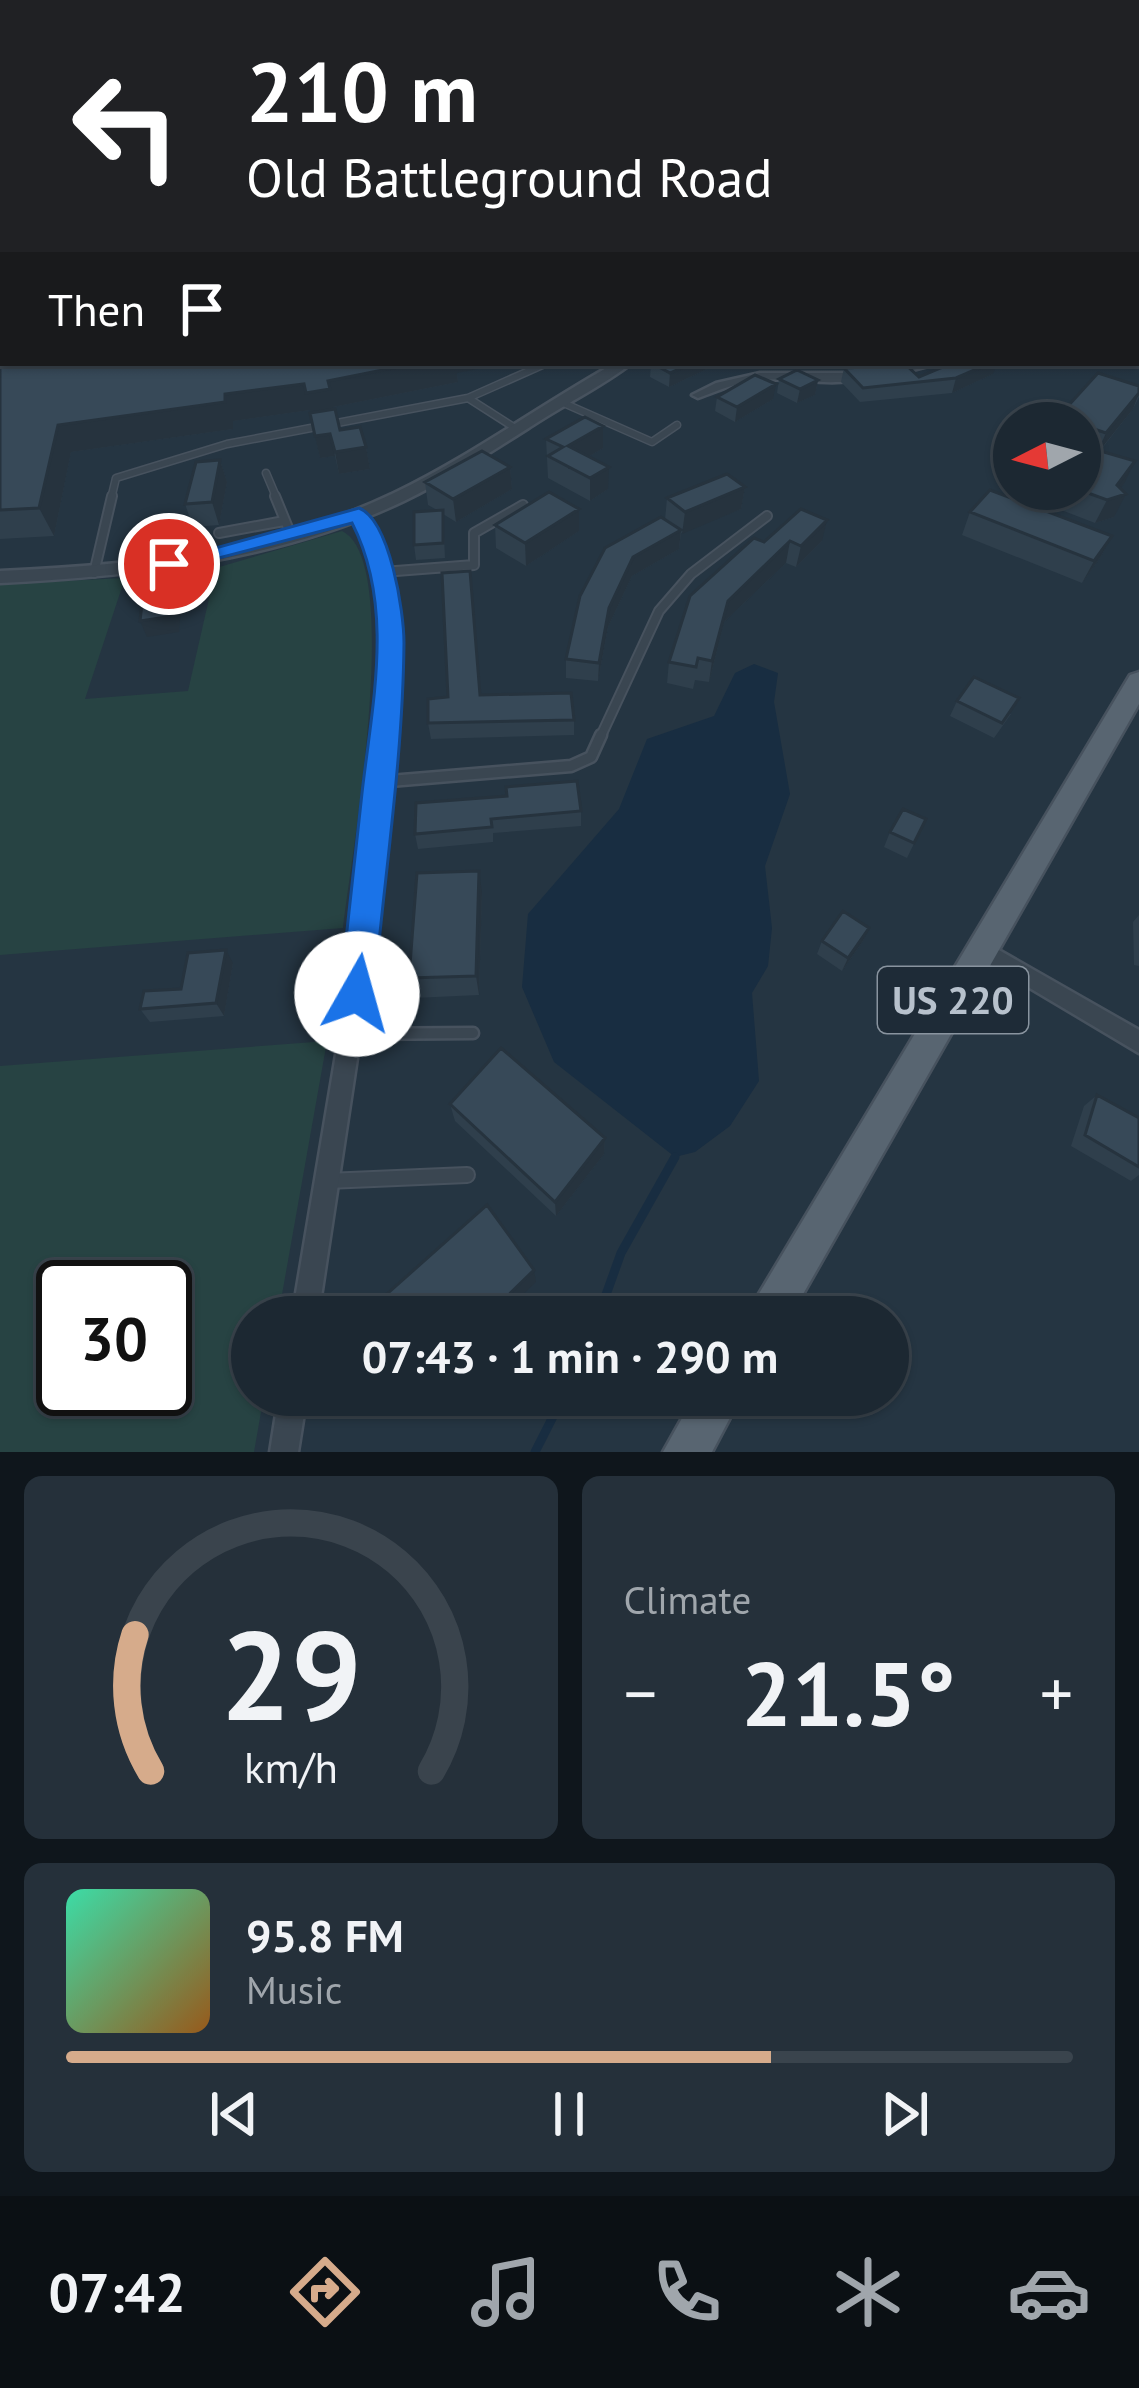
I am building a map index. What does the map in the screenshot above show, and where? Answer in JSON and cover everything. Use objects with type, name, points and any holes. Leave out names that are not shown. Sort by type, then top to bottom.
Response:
[{"type":"main road","name":"US 220","points":[[778,1296],[1139,681]]},
{"type":"main road","points":[[686,1452],[707,1416]]},
{"type":"street","points":[[0,577],[169,564],[287,528],[359,515],[620,366]]},
{"type":"street","points":[[698,395],[739,377],[800,369],[854,378],[918,366]]},
{"type":"street","points":[[308,1296],[351,1034],[392,641],[383,572],[359,515]]},
{"type":"street","points":[[983,950],[1139,1042]]},
{"type":"street","points":[[284,1452],[290,1416]]},
{"type":"lane","points":[[94,573],[116,478],[227,444],[468,398],[540,366]]},
{"type":"lane","points":[[468,398],[515,428]]},
{"type":"lane","points":[[559,400],[652,442],[677,425]]},
{"type":"lane","points":[[219,533],[287,528],[266,472]]},
{"type":"lane","points":[[383,572],[474,565],[474,533],[523,506]]},
{"type":"lane","points":[[1030,520],[1036,510]]},
{"type":"lane","points":[[378,782],[572,766],[591,757],[605,737],[659,611],[692,574],[767,516]]},
{"type":"lane","points":[[351,1034],[472,1033]]},
{"type":"lane","points":[[327,1181],[467,1175]]},
{"type":"green space","points":[[342,531],[360,554],[370,596],[372,652],[369,716],[343,928],[0,955],[0,584],[125,578],[85,699],[188,691],[216,568]]},
{"type":"green space","points":[[327,1041],[282,1296],[231,1296],[231,1416],[260,1416],[254,1452],[0,1452],[0,1066]]},
{"type":"water","points":[[754,664],[778,673],[774,702],[790,794],[765,866],[772,928],[768,966],[752,993],[759,1081],[730,1126],[695,1152],[675,1157],[554,1062],[522,987],[528,914],[619,809],[647,739],[714,716],[735,673]]},
{"type":"building","points":[[403,366],[328,381],[330,389],[306,393],[304,384],[225,394],[225,402],[58,425],[39,508],[0,510],[0,367]]},
{"type":"building","points":[[657,366],[685,366],[670,373]]},
{"type":"building","points":[[907,366],[919,377],[945,366],[984,366],[956,378],[863,388],[844,368]]},
{"type":"building","points":[[797,370],[818,380],[800,389],[779,379]]},
{"type":"building","points":[[1098,373],[1139,386],[1139,393],[1106,433],[1101,431],[1101,402],[1072,402]]},
{"type":"building","points":[[755,375],[776,384],[737,407],[717,397]]},
{"type":"building","points":[[335,409],[340,430],[360,427],[366,447],[335,452],[330,434],[315,436],[310,413]]},
{"type":"building","points":[[585,417],[603,426],[568,446],[609,467],[590,478],[548,456],[563,447],[546,439]]},
{"type":"building","points":[[482,451],[510,467],[453,499],[425,482]]},
{"type":"building","points":[[1101,451],[1135,461],[1117,485],[1126,494],[1101,498]]},
{"type":"building","points":[[220,460],[212,502],[185,504],[196,462]]},
{"type":"building","points":[[727,474],[745,487],[685,512],[667,498]]},
{"type":"building","points":[[990,490],[993,510],[1043,510],[1112,536],[1094,561],[970,512]]},
{"type":"building","points":[[549,492],[579,509],[525,543],[495,525]]},
{"type":"building","points":[[801,509],[827,520],[801,546],[790,541],[728,601],[712,661],[698,658],[696,667],[669,662],[690,596],[754,538],[764,542]]},
{"type":"building","points":[[443,510],[443,543],[414,545],[414,512]]},
{"type":"building","points":[[661,517],[681,530],[633,557],[609,608],[599,663],[566,659],[580,596],[605,548]]},
{"type":"building","points":[[470,571],[480,695],[571,693],[574,720],[428,723],[428,699],[448,697],[442,573]]},
{"type":"building","points":[[176,582],[173,616],[140,621],[144,586]]},
{"type":"building","points":[[974,677],[1019,698],[1002,723],[957,701]]},
{"type":"building","points":[[577,781],[581,811],[491,819],[492,827],[415,834],[416,803],[507,796],[506,787]]},
{"type":"building","points":[[903,809],[926,819],[914,843],[890,832]]},
{"type":"building","points":[[479,871],[476,976],[409,978],[417,873]]},
{"type":"building","points":[[843,911],[869,928],[848,958],[822,941]]},
{"type":"building","points":[[226,950],[216,1003],[140,1009],[144,991],[181,989],[188,953]]},
{"type":"building","points":[[501,1048],[605,1138],[555,1202],[450,1104]]},
{"type":"building","points":[[1097,1095],[1139,1118],[1139,1167],[1085,1135]]},
{"type":"building","points":[[487,1205],[534,1270],[507,1296],[385,1296]]},
{"type":"waterway","points":[[606,1296],[621,1253],[675,1157]]},
{"type":"waterway","points":[[535,1452],[553,1416]]},
{"type":"route","points":[[169,564],[359,515],[373,542],[390,608],[392,641],[357,994]]}]
